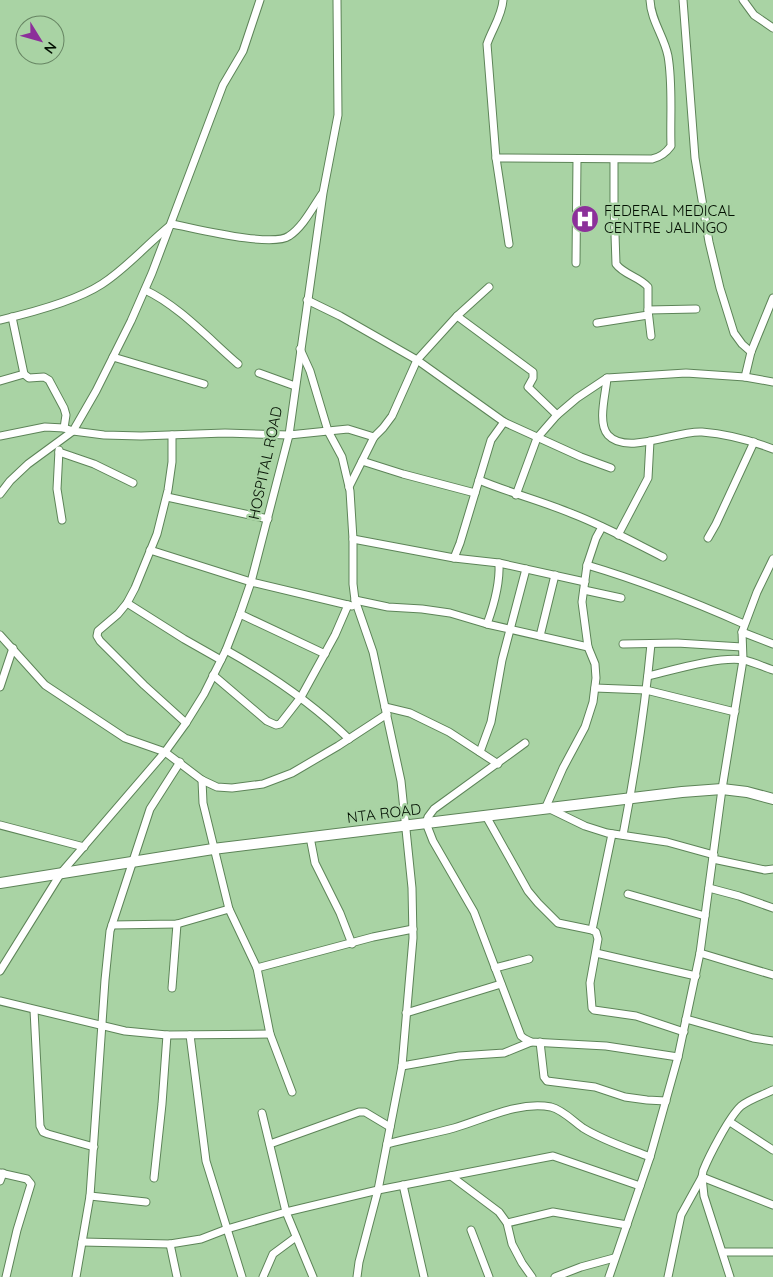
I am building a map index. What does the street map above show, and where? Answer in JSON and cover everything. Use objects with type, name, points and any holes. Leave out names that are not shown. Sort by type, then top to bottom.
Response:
[{"type":"street","points":[[0,494],[10,481],[28,464],[73,431],[113,357],[145,290],[172,224],[223,85],[243,51],[260,0]]},
{"type":"street","name":"HOSPITAL ROAD","points":[[0,971],[61,873],[165,752],[186,723],[226,650],[240,614],[251,582],[268,519],[288,435],[323,193],[338,115],[337,0]]},
{"type":"street","points":[[503,0],[502,12],[492,29],[487,44],[496,158],[509,244]]},
{"type":"street","points":[[496,158],[652,159],[659,158],[671,146],[667,54],[655,25],[650,0]]},
{"type":"street","points":[[683,0],[695,158],[709,242],[720,288],[734,333],[751,352]]},
{"type":"street","points":[[743,0],[754,15],[773,28]]},
{"type":"street","points":[[576,159],[576,263]]},
{"type":"street","points":[[614,160],[616,264],[648,287],[648,312],[651,336]]},
{"type":"street","points":[[172,224],[262,240],[280,239],[288,237],[298,227],[323,193]]},
{"type":"street","points":[[0,320],[72,299],[100,285],[172,224]]},
{"type":"street","points":[[349,487],[374,437],[392,416],[417,360],[457,316],[489,288]]},
{"type":"street","points":[[145,290],[175,309],[238,364]]},
{"type":"street","points":[[745,377],[751,352],[773,298]]},
{"type":"street","points":[[307,300],[340,316],[417,360],[504,422],[581,457],[611,468]]},
{"type":"street","points":[[597,323],[648,312],[696,309]]},
{"type":"street","points":[[457,316],[533,372],[533,378],[528,386],[557,415]]},
{"type":"street","points":[[12,317],[24,374],[30,378],[44,377],[49,380],[64,408],[66,416],[64,428]]},
{"type":"street","points":[[300,349],[310,371],[328,431],[342,457],[349,487],[353,540],[353,584],[356,604],[373,652],[401,781],[412,888],[413,929],[402,1066],[378,1190],[359,1262],[357,1277]]},
{"type":"street","points":[[113,357],[204,384]]},
{"type":"street","points":[[259,373],[295,386]]},
{"type":"street","points":[[516,495],[537,438],[557,415],[577,398],[607,378],[686,373],[745,377],[773,382]]},
{"type":"street","points":[[0,381],[24,374]]},
{"type":"street","points":[[607,378],[602,414],[604,428],[608,435],[615,440],[624,442],[650,441],[699,432],[720,434],[754,442],[773,449]]},
{"type":"street","points":[[454,558],[491,440],[504,422]]},
{"type":"street","points":[[0,436],[45,427],[64,428],[104,435],[141,436],[288,435],[348,428],[374,437]]},
{"type":"street","points":[[172,435],[172,462],[167,497],[157,534],[127,603],[118,614],[98,630],[97,636],[144,685],[186,723]]},
{"type":"street","points":[[618,535],[648,478],[650,441]]},
{"type":"street","points":[[59,442],[56,489],[62,520]]},
{"type":"street","points":[[708,538],[754,442]]},
{"type":"street","points":[[59,452],[94,464],[133,484]]},
{"type":"street","points":[[362,461],[475,493]]},
{"type":"street","points":[[479,480],[516,495],[571,513],[602,526],[663,557]]},
{"type":"street","points":[[167,497],[268,519]]},
{"type":"street","points":[[602,526],[587,565],[582,602],[588,647],[595,664],[595,688],[590,716],[563,768],[548,809],[585,826],[612,834],[668,842],[713,857],[765,870],[773,870]]},
{"type":"street","points":[[353,540],[454,558],[499,563],[555,575],[622,598]]},
{"type":"street","points":[[150,550],[251,582],[348,605],[422,609],[450,613],[487,624],[588,647]]},
{"type":"street","points":[[609,1277],[650,1157],[684,1032],[700,954],[722,789],[743,660],[742,632],[744,624],[770,575],[773,559]]},
{"type":"street","points":[[487,624],[492,612],[500,574],[499,563]]},
{"type":"street","points":[[587,565],[669,592],[744,624]]},
{"type":"street","points":[[480,752],[491,722],[509,629],[526,569]]},
{"type":"street","points":[[540,636],[555,575]]},
{"type":"street","points":[[127,603],[221,660]]},
{"type":"street","points":[[213,676],[272,725],[280,724],[301,697],[335,635],[348,605]]},
{"type":"street","points":[[240,614],[325,654]]},
{"type":"street","points":[[742,632],[773,644]]},
{"type":"street","points":[[0,635],[45,685],[124,738],[165,752],[202,780],[217,787],[232,788],[263,784],[292,773],[350,739],[386,710],[410,713],[449,732],[498,764]]},
{"type":"street","points":[[623,644],[677,643],[742,647]]},
{"type":"street","points":[[623,835],[648,676],[650,644]]},
{"type":"street","points":[[0,687],[13,648]]},
{"type":"street","points":[[226,650],[258,668],[301,697],[350,739]]},
{"type":"street","points":[[648,676],[708,662],[743,660],[773,670]]},
{"type":"street","points":[[595,688],[646,690],[735,712]]},
{"type":"street","points":[[525,742],[498,764],[434,809],[426,823],[433,841],[474,912],[521,1036],[524,1040],[531,1042],[606,1046],[678,1057]]},
{"type":"street","points":[[76,1277],[90,1196],[105,980],[112,925],[150,809],[180,762]]},
{"type":"street","points":[[202,780],[203,803],[229,909],[257,968],[270,1034],[292,1092]]},
{"type":"street","name":"NTA ROAD","points":[[0,883],[213,849],[630,798],[722,789],[773,798]]},
{"type":"street","points":[[486,816],[528,890],[538,903],[558,923],[596,932],[598,939],[590,983],[591,1004],[594,1010],[636,1016],[684,1032]]},
{"type":"street","points":[[0,825],[84,847]]},
{"type":"street","points":[[592,930],[612,834]]},
{"type":"street","points":[[310,837],[315,862],[340,913],[352,944]]},
{"type":"street","points":[[709,888],[740,896],[773,908]]},
{"type":"street","points":[[628,894],[705,916]]},
{"type":"street","points":[[112,925],[177,924],[229,909]]},
{"type":"street","points":[[172,988],[177,924]]},
{"type":"street","points":[[257,968],[373,937],[413,929]]},
{"type":"street","points":[[596,953],[696,976]]},
{"type":"street","points":[[700,954],[773,975]]},
{"type":"street","points":[[495,968],[530,959]]},
{"type":"street","points":[[406,1012],[501,984]]},
{"type":"street","points":[[0,1001],[125,1031],[167,1035],[270,1034]]},
{"type":"street","points":[[34,1010],[40,1126],[43,1132],[48,1134],[94,1147]]},
{"type":"street","points":[[686,1020],[753,1038],[773,1041]]},
{"type":"street","points":[[154,1178],[167,1035]]},
{"type":"street","points":[[190,1035],[206,1161],[242,1277]]},
{"type":"street","points":[[402,1066],[459,1056],[504,1053],[531,1042]]},
{"type":"street","points":[[540,1042],[544,1077],[547,1081],[595,1088],[647,1100],[666,1101]]},
{"type":"street","points":[[668,1277],[681,1215],[702,1177],[705,1166],[740,1107],[773,1090]]},
{"type":"street","points":[[386,1144],[454,1128],[511,1109],[537,1106],[551,1107],[559,1110],[584,1128],[608,1141],[650,1157]]},
{"type":"street","points":[[270,1144],[359,1112],[365,1112],[390,1127]]},
{"type":"street","points":[[262,1113],[286,1212],[313,1277]]},
{"type":"street","points":[[730,1122],[773,1150]]},
{"type":"street","points":[[82,1242],[170,1244],[201,1240],[227,1229],[286,1212],[378,1190],[553,1156],[640,1186]]},
{"type":"street","points":[[0,1182],[1,1173],[26,1179],[31,1184],[19,1222],[6,1277]]},
{"type":"street","points":[[451,1176],[492,1206],[506,1223],[512,1244],[532,1277]]},
{"type":"street","points":[[702,1177],[773,1205]]},
{"type":"street","points":[[702,1177],[704,1196],[730,1277]]},
{"type":"street","points":[[403,1185],[424,1277]]},
{"type":"street","points":[[90,1196],[146,1202]]},
{"type":"street","points":[[506,1223],[553,1212],[627,1225]]},
{"type":"street","points":[[471,1230],[489,1277]]},
{"type":"street","points":[[264,1277],[269,1259],[273,1254],[296,1237]]},
{"type":"street","points":[[170,1244],[177,1277]]},
{"type":"street","points":[[723,1252],[773,1252]]},
{"type":"street","points":[[555,1277],[581,1267],[614,1258]]},
{"type":"place","name":"FEDERAL MEDICAL CENTRE JALINGO","points":[[585,219]]}]
